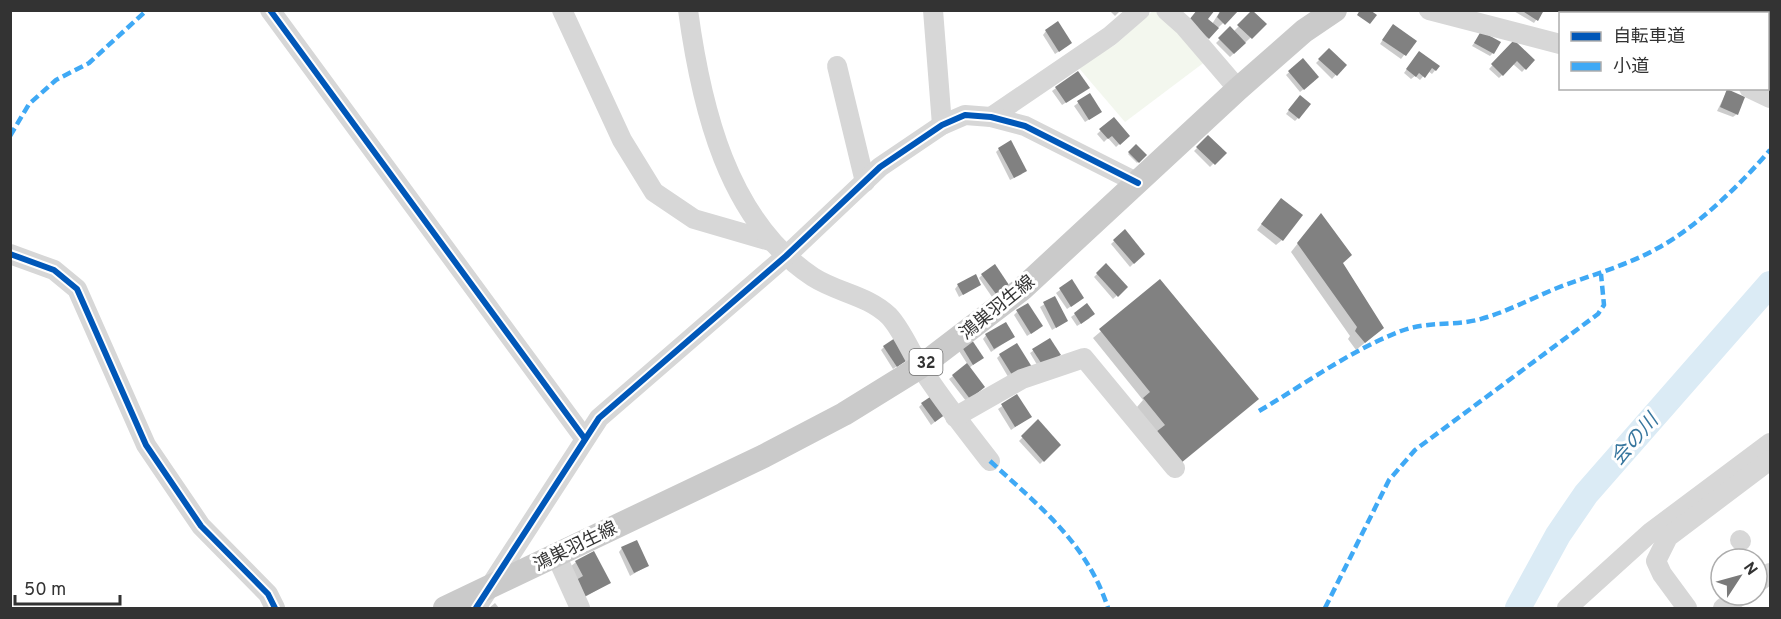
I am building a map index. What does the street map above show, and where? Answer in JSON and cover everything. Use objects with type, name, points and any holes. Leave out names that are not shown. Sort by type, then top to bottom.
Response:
[{"type":"main road","name":"鴻巣羽生線","points":[[446,609],[824,425],[920,367],[1022,289],[1238,89],[1304,31],[1335,10]]},
{"type":"street","points":[[270,10],[585,440]]},
{"type":"street","points":[[562,10],[622,140],[654,192],[694,219],[770,240]]},
{"type":"street","points":[[688,10],[696,67],[723,163],[770,240],[814,278],[873,302],[891,319],[920,367],[990,461]]},
{"type":"street","points":[[933,10],[942,125]]},
{"type":"street","points":[[992,117],[1110,36],[1140,10]]},
{"type":"street","points":[[1166,10],[1184,26],[1238,89]]},
{"type":"street","points":[[1429,10],[1559,44]]},
{"type":"street","points":[[837,66],[865,182]]},
{"type":"street","points":[[1754,90],[1770,97]]},
{"type":"street","points":[[476,609],[599,418],[786,256],[880,167],[942,125],[965,115],[992,117],[1025,126],[1138,183]]},
{"type":"street","points":[[10,254],[54,270],[77,289],[146,445],[201,526],[268,594],[275,609]]},
{"type":"street","points":[[955,417],[1022,379],[1084,358],[1175,468]]},
{"type":"street","points":[[1567,609],[1650,532],[1770,442]]},
{"type":"street","points":[[1687,609],[1662,574],[1656,561],[1659,549],[1668,537],[1770,460]]},
{"type":"street","points":[[556,555],[580,609]]},
{"type":"shaded area","points":[[1154,10],[1159,11],[1206,61],[1125,122],[1078,67],[1115,45]]},
{"type":"building","points":[[1197,10],[1215,10],[1208,19],[1219,28],[1209,39],[1189,20]]},
{"type":"building","points":[[1221,10],[1239,10],[1225,25],[1217,17]]},
{"type":"building","points":[[1252,10],[1267,24],[1252,39],[1237,25]]},
{"type":"building","points":[[1360,10],[1370,10],[1377,15],[1370,24],[1357,15]]},
{"type":"building","points":[[1521,10],[1544,10],[1538,21]]},
{"type":"building","points":[[1058,21],[1072,43],[1059,52],[1045,30]]},
{"type":"building","points":[[1393,24],[1417,41],[1406,56],[1382,40]]},
{"type":"building","points":[[1230,26],[1246,43],[1234,54],[1218,38]]},
{"type":"building","points":[[1481,31],[1501,42],[1494,54],[1474,43]]},
{"type":"building","points":[[1514,40],[1535,60],[1526,70],[1517,61],[1503,76],[1491,64]]},
{"type":"building","points":[[1329,48],[1347,65],[1337,76],[1318,59]]},
{"type":"building","points":[[1419,51],[1440,66],[1436,71],[1432,68],[1425,78],[1419,73],[1416,77],[1406,69]]},
{"type":"building","points":[[1303,58],[1319,77],[1304,90],[1288,71]]},
{"type":"building","points":[[1078,71],[1090,88],[1066,103],[1055,87]]},
{"type":"building","points":[[1727,90],[1745,97],[1738,115],[1720,107]]},
{"type":"building","points":[[1090,93],[1102,112],[1089,120],[1077,101]]},
{"type":"building","points":[[1300,95],[1311,104],[1299,119],[1288,110]]},
{"type":"building","points":[[1114,117],[1130,136],[1120,145],[1112,136],[1108,139],[1099,129]]},
{"type":"building","points":[[1208,135],[1227,153],[1215,165],[1196,147]]},
{"type":"building","points":[[1011,140],[1027,171],[1014,178],[998,148]]},
{"type":"building","points":[[1136,144],[1147,155],[1139,163],[1128,152]]},
{"type":"building","points":[[1281,198],[1303,215],[1283,241],[1261,224]]},
{"type":"building","points":[[1321,213],[1352,255],[1343,263],[1384,328],[1365,343],[1355,331],[1357,327],[1297,243]]},
{"type":"building","points":[[1125,229],[1145,254],[1134,264],[1113,240]]},
{"type":"building","points":[[1106,263],[1128,287],[1118,297],[1096,273]]},
{"type":"building","points":[[995,264],[1009,285],[996,294],[981,274]]},
{"type":"building","points":[[976,274],[981,285],[963,295],[957,284]]},
{"type":"building","points":[[1072,279],[1084,298],[1071,307],[1059,288]]},
{"type":"building","points":[[1160,279],[1259,399],[1181,463],[1156,432],[1165,425],[1143,398],[1150,392],[1099,329]]},
{"type":"building","points":[[1055,296],[1068,321],[1056,328],[1043,302]]},
{"type":"building","points":[[1028,303],[1043,326],[1031,334],[1016,310]]},
{"type":"building","points":[[1087,303],[1095,314],[1081,324],[1074,313]]},
{"type":"building","points":[[1006,322],[1015,337],[994,349],[985,334]]},
{"type":"building","points":[[895,338],[909,359],[897,367],[883,346]]},
{"type":"building","points":[[1050,338],[1061,355],[1043,366],[1032,349]]},
{"type":"building","points":[[972,340],[984,358],[973,365],[962,347]]},
{"type":"building","points":[[1017,343],[1032,367],[1014,378],[999,354]]},
{"type":"building","points":[[967,363],[985,387],[970,399],[952,375]]},
{"type":"building","points":[[1017,394],[1032,417],[1015,427],[1001,404]]},
{"type":"building","points":[[933,395],[946,414],[935,422],[921,403]]},
{"type":"building","points":[[1038,419],[1061,445],[1044,462],[1021,436]]},
{"type":"building","points":[[637,540],[649,566],[634,573],[621,547]]},
{"type":"building","points":[[594,551],[611,583],[584,597],[576,580],[583,576],[575,561]]},
{"type":"waterway","name":"会の川","points":[[1518,608],[1558,535],[1586,494],[1770,284]]},
{"type":"marked path","points":[[10,136],[29,104],[56,80],[89,63],[147,10]]},
{"type":"marked path","points":[[1259,411],[1346,358],[1401,331],[1421,326],[1468,322],[1487,317],[1646,254],[1673,239],[1703,216],[1733,190],[1770,150]]},
{"type":"marked path","points":[[1325,608],[1389,480],[1415,450],[1598,314],[1604,305],[1601,274]]},
{"type":"marked path","points":[[990,461],[1060,527],[1088,564],[1108,608]]},
{"type":"cycle path","points":[[270,10],[585,439]]},
{"type":"cycle path","points":[[476,608],[599,418],[786,256],[880,167],[942,125],[965,115],[991,117],[1025,126],[1138,183]]},
{"type":"cycle path","points":[[10,254],[54,270],[77,289],[146,445],[201,526],[268,594],[275,608]]}]
